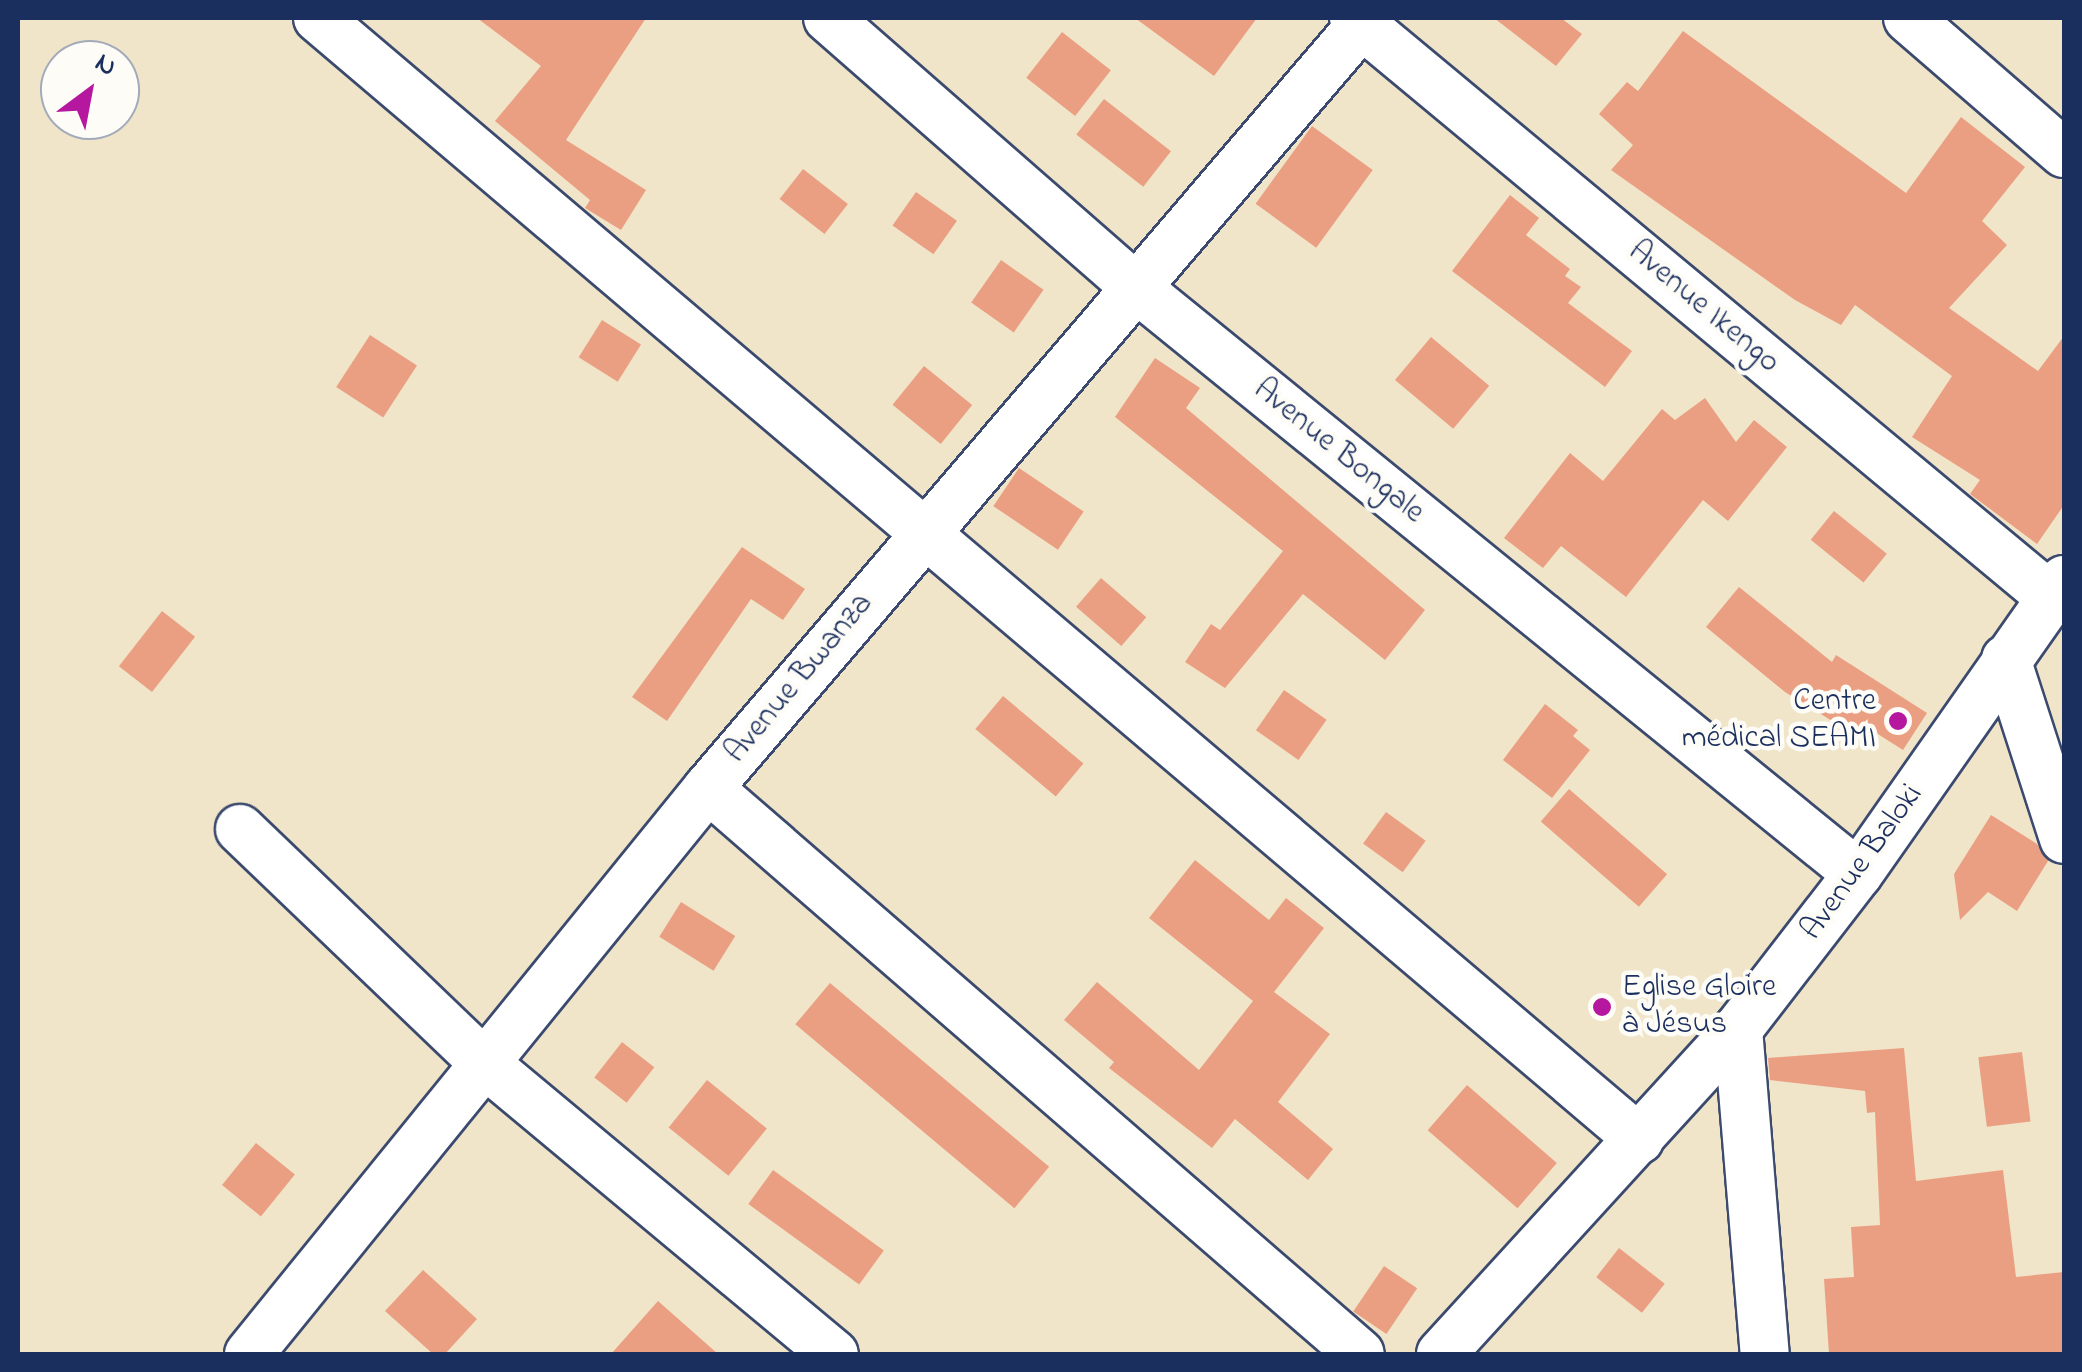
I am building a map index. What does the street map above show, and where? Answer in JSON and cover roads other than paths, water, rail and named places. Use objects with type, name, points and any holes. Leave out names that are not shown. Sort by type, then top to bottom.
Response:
[{"type":"street","points":[[318,18],[1639,1139]]},
{"type":"street","name":"Avenue Bongale","points":[[828,18],[1133,285],[1858,874]]},
{"type":"street","points":[[1908,18],[2064,153]]},
{"type":"street","name":"Avenue Bwanza","points":[[273,1346],[482,1061],[708,788],[1361,20]]},
{"type":"street","name":"Avenue Ikengo","points":[[1361,20],[2058,589]]},
{"type":"street","name":"Avenue Baloki","points":[[1441,1354],[1738,1028],[1858,874],[2058,589]]},
{"type":"street","points":[[2006,659],[2064,840]]},
{"type":"street","points":[[708,788],[1360,1354]]},
{"type":"street","points":[[240,829],[482,1061],[834,1354]]},
{"type":"street","points":[[1738,1028],[1765,1354]]},
{"type":"place","name":"Centre médical SEAMI","points":[[1898,721]]},
{"type":"place","name":"Eglise Gloire à Jésus","points":[[1602,1007]]}]
